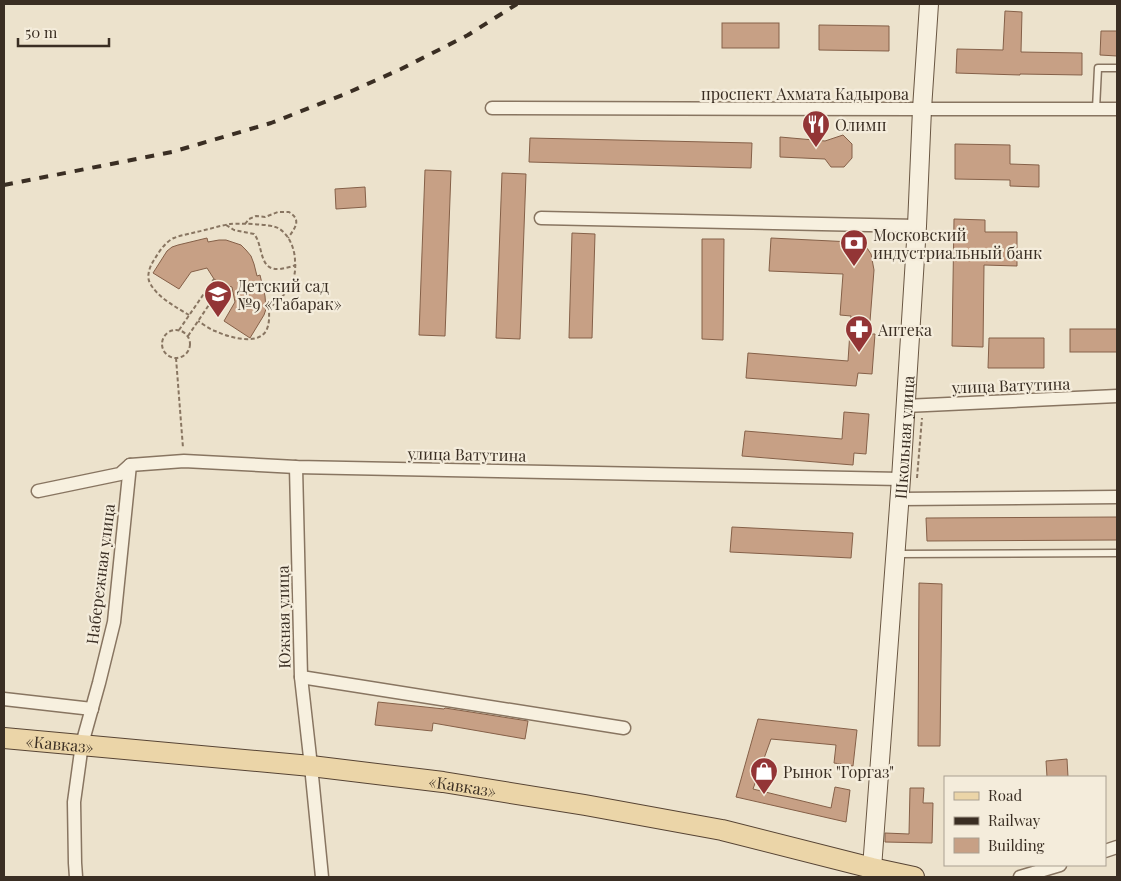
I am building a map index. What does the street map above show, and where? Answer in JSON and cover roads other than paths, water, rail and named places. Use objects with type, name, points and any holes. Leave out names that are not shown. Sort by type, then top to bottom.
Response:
[{"type":"main road","name":"«Кавказ»","points":[[4,738],[311,766],[443,782],[722,830],[869,873],[914,877]]},
{"type":"street","name":"Школьная улица","points":[[869,873],[899,499],[909,482],[905,406],[929,4]]},
{"type":"street","name":"проспект Ахмата Кадырова","points":[[492,108],[1117,108]]},
{"type":"street","points":[[541,218],[917,226]]},
{"type":"street","name":"улица Ватутина","points":[[905,406],[1117,396]]},
{"type":"street","name":"улица Ватутина","points":[[38,491],[120,474],[130,465],[184,460],[296,467],[909,482]]},
{"type":"street","name":"Набережная улица","points":[[76,877],[74,802],[82,744],[114,622],[130,465]]},
{"type":"street","name":"Южная улица","points":[[296,467],[301,677],[322,877]]},
{"type":"street","points":[[899,499],[1117,497]]},
{"type":"street","points":[[301,677],[624,728]]},
{"type":"street","points":[[4,699],[92,708]]},
{"type":"street","points":[[1020,877],[1057,866]]},
{"type":"lane","points":[[1096,109],[1098,68],[1117,68]]},
{"type":"lane","points":[[895,554],[1117,553]]},
{"type":"railway","points":[[4,185],[172,152],[271,123],[345,94],[401,69],[468,35],[517,4]]},
{"type":"place","name":"Олимп","points":[[816,148]]},
{"type":"place","name":"Московский индустриальный банк","points":[[854,267]]},
{"type":"place","name":"Детский сад №9 «Табарак»","points":[[218,318]]},
{"type":"place","name":"Аптека","points":[[859,353]]},
{"type":"place","name":"Рынок \"Горгаз\"","points":[[764,795]]}]
